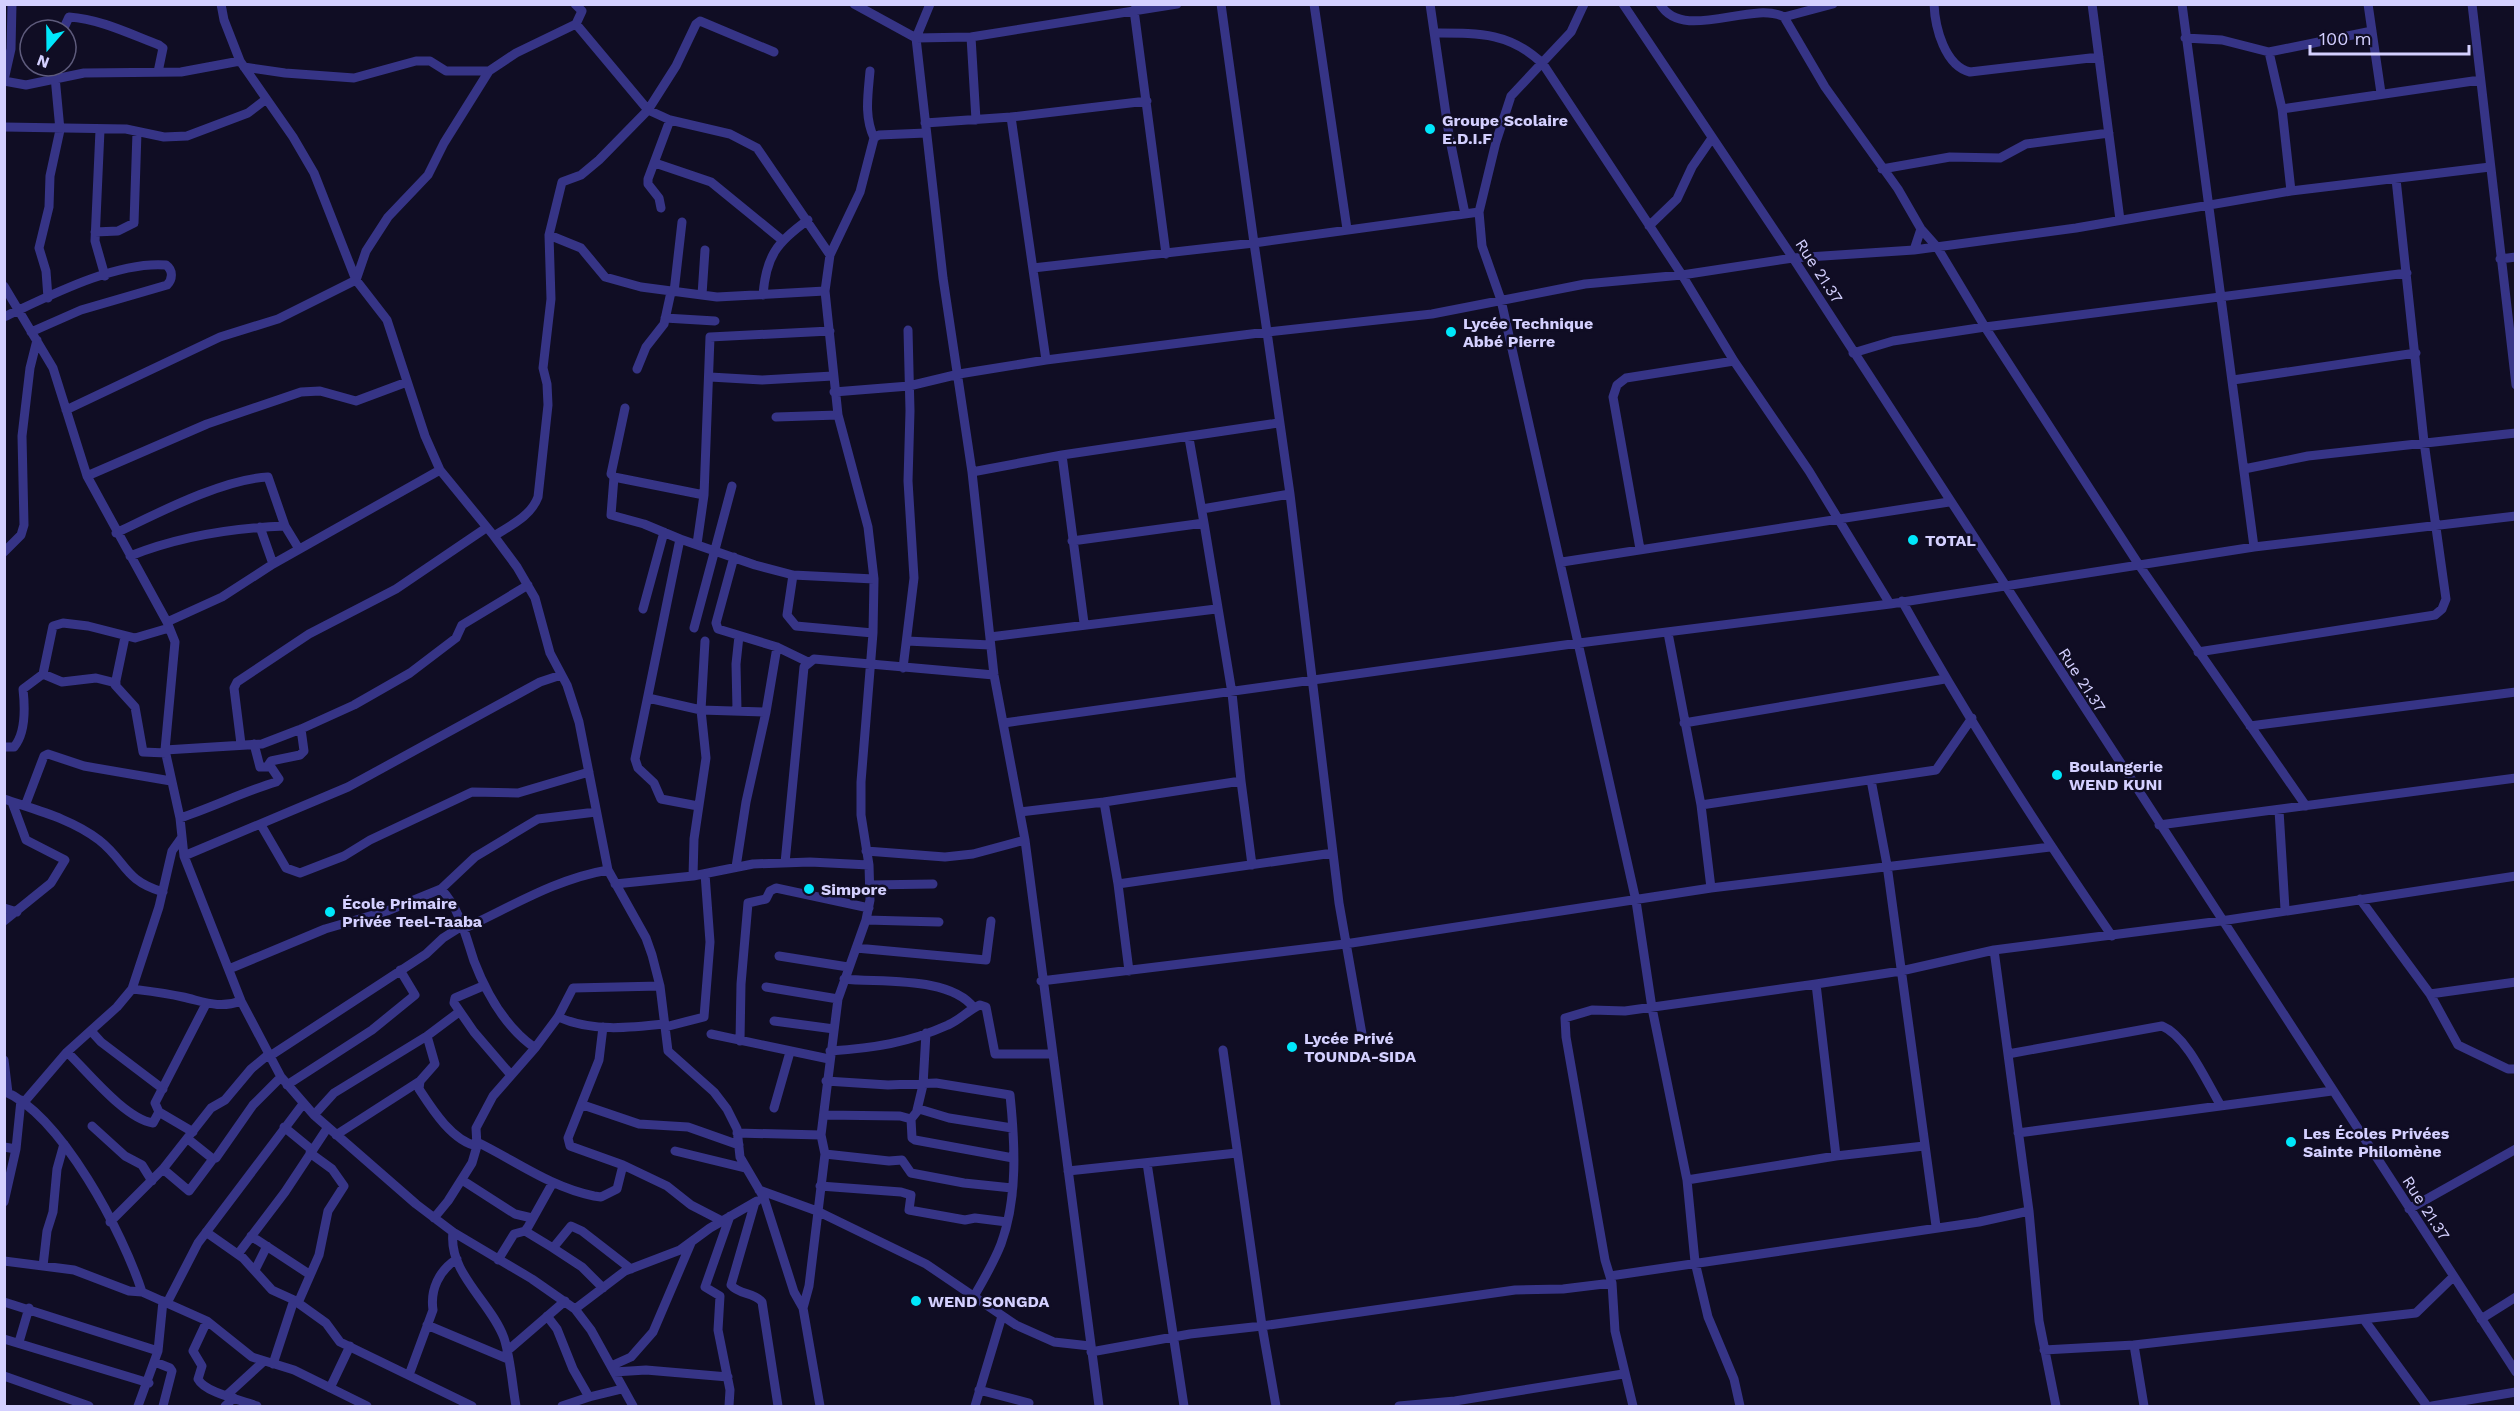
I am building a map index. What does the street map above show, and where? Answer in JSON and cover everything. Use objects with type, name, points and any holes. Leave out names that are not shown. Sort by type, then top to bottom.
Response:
[{"type":"street","points":[[12,4],[11,49],[4,81],[26,85],[84,73],[181,72],[242,64],[285,73],[354,78],[416,61],[429,61],[446,71],[489,71]]},
{"type":"street","points":[[221,4],[224,21],[242,64],[293,137],[314,173],[356,280],[387,320],[440,470],[494,536],[528,585],[540,614],[550,653],[572,696],[608,870],[646,938],[660,986],[670,1054],[714,1092],[727,1109],[737,1133],[745,1168],[760,1196],[794,1292],[803,1308],[820,1407]]},
{"type":"street","points":[[854,4],[916,38],[970,37],[1177,4]]},
{"type":"street","points":[[930,4],[916,38],[943,278],[972,472],[994,675],[1025,840],[1041,981],[1053,1054],[1099,1407]]},
{"type":"street","points":[[1221,4],[1278,423],[1290,494],[1345,944],[1362,1034]]},
{"type":"street","points":[[1314,4],[1347,229]]},
{"type":"street","points":[[1430,4],[1449,135],[1465,214]]},
{"type":"street","points":[[1584,4],[1572,32],[1511,96],[1496,141],[1479,212],[1482,246],[1501,300],[1562,561],[1636,901],[1652,1008],[1687,1180],[1695,1262],[1708,1317],[1734,1379],[1740,1407]]},
{"type":"street","name":"Rue 21.37","points":[[1623,4],[1793,258],[1949,502],[2516,1372]]},
{"type":"street","points":[[1660,4],[1664,11],[1687,20],[1703,21],[1768,11],[1784,17],[1833,4]]},
{"type":"street","points":[[1934,4],[1938,29],[1953,64],[1961,70],[1970,72],[2099,57]]},
{"type":"street","points":[[2092,4],[2120,220]]},
{"type":"street","points":[[2182,4],[2254,547]]},
{"type":"street","points":[[2368,4],[2381,93]]},
{"type":"street","points":[[2472,4],[2516,385]]},
{"type":"street","points":[[66,410],[220,337],[278,319],[356,280],[366,251],[388,217],[428,175],[444,142],[489,71],[516,53],[576,24],[581,7]]},
{"type":"street","points":[[1134,10],[1166,254]]},
{"type":"street","points":[[1784,17],[1825,87],[1921,229],[1937,247],[1985,327],[2139,565],[2306,806]]},
{"type":"street","points":[[69,18],[79,18],[159,45],[163,48],[158,72]]},
{"type":"street","points":[[494,536],[535,507],[541,482],[548,405],[547,384],[543,368],[551,299],[549,235],[562,182],[581,175],[599,160],[648,110],[676,66],[696,24],[700,21],[774,52]]},
{"type":"street","points":[[576,24],[648,110],[670,120],[730,134],[757,148],[830,255]]},
{"type":"street","points":[[2185,38],[2222,40],[2269,52],[2372,31]]},
{"type":"street","points":[[1435,33],[1482,33],[1527,48],[1543,64],[1682,275],[1734,361],[1809,471],[1890,604]]},
{"type":"street","points":[[970,37],[976,120]]},
{"type":"street","points":[[2269,52],[2282,109],[2291,192]]},
{"type":"street","points":[[803,1308],[809,1286],[825,1154],[821,1135],[838,999],[869,908],[869,865],[861,815],[861,782],[873,633],[874,579],[868,527],[834,392],[825,291],[830,255],[860,192],[874,138],[867,124],[870,71]]},
{"type":"street","points":[[48,298],[46,271],[39,248],[47,216],[50,176],[60,130],[56,80]]},
{"type":"street","points":[[2282,109],[2480,80]]},
{"type":"street","points":[[4,127],[136,132],[164,137],[187,136],[248,113],[265,100]]},
{"type":"street","points":[[874,138],[879,135],[976,120],[1147,101]]},
{"type":"street","points":[[1011,117],[1046,360]]},
{"type":"street","points":[[661,208],[659,198],[648,184],[670,120]]},
{"type":"street","points":[[100,130],[95,241],[105,276]]},
{"type":"street","points":[[95,232],[118,231],[134,223],[136,132]]},
{"type":"street","points":[[1882,169],[1950,157],[2000,158],[2026,144],[2109,133]]},
{"type":"street","points":[[1649,226],[1677,199],[1692,167],[1712,138]]},
{"type":"street","points":[[655,163],[711,182],[782,240]]},
{"type":"street","points":[[834,392],[909,386],[959,374],[1046,360],[1432,314],[1585,284],[1682,275],[1793,258],[1914,250],[2291,192],[2490,167]]},
{"type":"street","points":[[2198,652],[2435,615],[2442,609],[2446,599],[2434,527],[2396,179]]},
{"type":"street","points":[[1034,268],[1254,243],[1479,212]]},
{"type":"street","points":[[763,295],[767,262],[782,240],[808,220]]},
{"type":"street","points":[[637,369],[646,347],[660,332],[665,318],[672,292],[682,222]]},
{"type":"street","points":[[1914,250],[1921,229]]},
{"type":"street","points":[[549,235],[581,248],[605,277],[672,292],[702,295],[763,295],[825,291]]},
{"type":"street","points":[[702,295],[705,250]]},
{"type":"street","points":[[2500,259],[2516,257]]},
{"type":"street","points":[[4,317],[105,276],[158,264],[169,267],[172,276],[167,285],[81,310],[34,336]]},
{"type":"street","points":[[1853,353],[1893,341],[1985,327],[2407,273]]},
{"type":"street","points":[[4,286],[53,368],[87,476],[175,642],[165,751],[180,818],[184,856],[241,1001],[284,1081],[314,1115],[434,1218],[565,1300],[575,1309],[591,1330],[633,1407]]},
{"type":"street","points":[[665,318],[715,321]]},
{"type":"street","points":[[903,668],[914,578],[908,481],[908,330]]},
{"type":"street","points":[[697,544],[704,495],[710,337],[830,331]]},
{"type":"street","points":[[4,552],[21,535],[24,525],[22,436],[34,336]]},
{"type":"street","points":[[2233,380],[2416,353]]},
{"type":"street","points":[[1640,549],[1613,397],[1617,385],[1626,378],[1734,361]]},
{"type":"street","points":[[710,377],[762,380],[833,376]]},
{"type":"street","points":[[87,476],[207,424],[301,392],[321,390],[356,401],[407,382]]},
{"type":"street","points":[[625,408],[611,469],[614,477],[611,515],[715,551],[794,575],[874,579]]},
{"type":"street","points":[[776,417],[838,415]]},
{"type":"street","points":[[972,472],[1062,455],[1278,423]]},
{"type":"street","points":[[2244,469],[2308,456],[2516,433]]},
{"type":"street","points":[[1189,438],[1216,609],[1232,693],[1252,865]]},
{"type":"street","points":[[1062,455],[1084,624]]},
{"type":"street","points":[[4,747],[14,747],[18,742],[25,712],[23,689],[43,674],[53,626],[58,623],[108,629],[135,638],[168,625],[222,597],[273,564],[440,470]]},
{"type":"street","points":[[116,533],[176,506],[253,478],[268,477],[285,526],[299,549]]},
{"type":"street","points":[[614,477],[704,495]]},
{"type":"street","points":[[694,627],[732,486]]},
{"type":"street","points":[[1202,509],[1290,494]]},
{"type":"street","points":[[1562,561],[1949,502]]},
{"type":"street","points":[[1004,723],[1579,643],[1890,604],[2004,584],[2254,547],[2516,516]]},
{"type":"street","points":[[1072,541],[1204,523]]},
{"type":"street","points":[[130,556],[182,538],[234,528],[285,526]]},
{"type":"street","points":[[260,527],[273,564]]},
{"type":"street","points":[[241,744],[234,688],[237,682],[309,634],[396,589],[486,528]]},
{"type":"street","points":[[644,609],[664,532]]},
{"type":"street","points":[[680,539],[635,764],[654,783],[665,802],[698,806]]},
{"type":"street","points":[[734,557],[716,626],[739,636],[777,647],[808,662]]},
{"type":"street","points":[[794,575],[787,615],[796,626],[873,633]]},
{"type":"street","points":[[43,674],[62,682],[96,678],[116,683],[135,707],[143,752],[268,742],[354,705],[410,673],[456,638],[462,625],[528,585]]},
{"type":"street","points":[[1902,601],[1945,679],[1972,718],[2050,847],[2112,936]]},
{"type":"street","points":[[907,641],[990,641],[1084,624],[1216,609]]},
{"type":"street","points":[[1668,633],[1681,691],[1684,723],[1701,805],[1711,888]]},
{"type":"street","points":[[116,683],[125,636]]},
{"type":"street","points":[[737,710],[736,664],[739,636]]},
{"type":"street","points":[[693,876],[698,806],[706,758],[701,710],[705,641]]},
{"type":"street","points":[[736,867],[744,813],[766,712],[777,647]]},
{"type":"street","points":[[785,863],[804,667],[808,662],[814,659],[994,675]]},
{"type":"street","points":[[184,856],[348,787],[540,682],[561,675]]},
{"type":"street","points":[[1684,723],[1945,679]]},
{"type":"street","points":[[2250,726],[2516,692]]},
{"type":"street","points":[[648,698],[701,710],[766,712]]},
{"type":"street","points":[[1701,805],[1936,770],[1972,718]]},
{"type":"street","points":[[270,767],[271,761],[300,755],[304,751],[301,729]]},
{"type":"street","points":[[180,818],[217,805],[241,792],[276,782],[277,773],[270,767],[260,767],[254,744]]},
{"type":"street","points":[[25,806],[44,756],[48,754],[84,765],[171,781]]},
{"type":"street","points":[[261,825],[286,868],[300,873],[344,856],[370,840],[472,792],[518,793],[589,772]]},
{"type":"street","points":[[2159,825],[2516,778]]},
{"type":"street","points":[[1871,780],[1887,865],[1936,1226]]},
{"type":"street","points":[[1020,812],[1241,781]]},
{"type":"street","points":[[8,800],[76,826],[99,840],[136,881],[163,892]]},
{"type":"street","points":[[4,921],[51,883],[65,860],[26,840],[8,800]]},
{"type":"street","points":[[1104,802],[1129,971]]},
{"type":"street","points":[[2279,810],[2285,909]]},
{"type":"street","points":[[229,969],[325,929],[387,911],[441,889],[475,857],[538,819],[596,812]]},
{"type":"street","points":[[4,1202],[16,1149],[23,1101],[67,1052],[117,1007],[132,988],[163,892],[172,852],[182,837]]},
{"type":"street","points":[[866,851],[945,857],[973,854],[1025,840]]},
{"type":"street","points":[[1041,981],[1345,944],[1711,888],[2050,847]]},
{"type":"street","points":[[1118,885],[1333,853]]},
{"type":"street","points":[[615,885],[693,876],[736,867],[785,863],[869,865]]},
{"type":"street","points":[[110,1222],[163,1169],[211,1108],[225,1100],[251,1069],[270,1055],[435,948],[443,938],[545,887],[584,874],[608,870]]},
{"type":"street","points":[[558,1017],[577,1025],[603,1027],[665,1026],[704,1017],[710,942],[705,874]]},
{"type":"street","points":[[1633,1407],[1623,1374],[1613,1319],[1611,1280],[1566,1037],[1565,1018],[1592,1010],[1625,1011],[1652,1008],[1901,971],[1994,950],[2221,921],[2285,909],[2516,876]]},
{"type":"street","points":[[870,885],[933,884]]},
{"type":"street","points":[[740,1041],[741,984],[748,903],[766,899],[770,891],[776,888],[869,908]]},
{"type":"street","points":[[441,889],[452,903],[483,986],[506,1023],[535,1048]]},
{"type":"street","points":[[2360,899],[2430,994],[2458,1045],[2508,1069],[2516,1069]]},
{"type":"street","points":[[4,908],[17,912]]},
{"type":"street","points":[[866,920],[939,922]]},
{"type":"street","points":[[856,948],[986,960],[991,921]]},
{"type":"street","points":[[1994,950],[2029,1211],[2044,1350],[2056,1407]]},
{"type":"street","points":[[779,956],[848,967]]},
{"type":"street","points":[[163,1169],[189,1191],[213,1159],[218,1157],[253,1105],[284,1081],[372,1030],[416,995],[400,970]]},
{"type":"street","points":[[844,979],[933,986],[959,992],[974,1008]]},
{"type":"street","points":[[2430,994],[2516,982]]},
{"type":"street","points":[[1816,984],[1836,1156]]},
{"type":"street","points":[[483,986],[455,998],[454,1003],[511,1076]]},
{"type":"street","points":[[434,1218],[462,1180],[477,1144],[476,1128],[493,1096],[535,1048],[558,1017],[573,988],[660,986]]},
{"type":"street","points":[[766,987],[838,999]]},
{"type":"street","points":[[132,988],[222,1007],[241,1001]]},
{"type":"street","points":[[206,1004],[155,1103],[159,1112],[190,1135],[213,1159]]},
{"type":"street","points":[[711,1034],[790,1052],[830,1055],[880,1048],[926,1033],[960,1020],[980,1005],[986,1007],[995,1054],[1053,1054]]},
{"type":"street","points":[[314,1115],[334,1093],[427,1036],[459,1012]]},
{"type":"street","points":[[774,1021],[834,1029]]},
{"type":"street","points":[[2008,1054],[2162,1026],[2171,1030],[2181,1040],[2221,1106]]},
{"type":"street","points":[[603,1027],[599,1060],[568,1138],[570,1146],[623,1165],[668,1186],[691,1205],[726,1218]]},
{"type":"street","points":[[91,1031],[101,1042],[163,1089]]},
{"type":"street","points":[[926,1033],[923,1085],[914,1115],[912,1138],[1013,1158]]},
{"type":"street","points":[[336,1135],[420,1081],[435,1064],[427,1036]]},
{"type":"street","points":[[1223,1050],[1262,1326],[1276,1407]]},
{"type":"street","points":[[67,1052],[105,1090],[143,1120],[153,1123],[159,1112]]},
{"type":"street","points":[[774,1108],[790,1052]]},
{"type":"street","points":[[4,1060],[6,1092],[23,1101],[64,1143],[94,1189],[131,1259],[142,1292]]},
{"type":"street","points":[[420,1081],[418,1089],[435,1113],[462,1140],[477,1144],[517,1162],[552,1184],[601,1197],[617,1189],[623,1165]]},
{"type":"street","points":[[826,1081],[923,1085],[936,1083],[1009,1094],[1013,1158],[1012,1188],[1007,1222],[1001,1246],[973,1298]]},
{"type":"street","points":[[2018,1133],[2332,1091]]},
{"type":"street","points":[[138,1407],[149,1383],[158,1351],[165,1302],[206,1232],[303,1104]]},
{"type":"street","points":[[583,1105],[639,1125],[688,1127],[739,1145]]},
{"type":"street","points":[[824,1115],[914,1115],[1012,1128]]},
{"type":"street","points":[[92,1126],[125,1156],[142,1165],[152,1181]]},
{"type":"street","points":[[238,1254],[285,1192],[328,1127]]},
{"type":"street","points":[[225,1407],[231,1396],[268,1363],[319,1255],[328,1211],[344,1186],[332,1169],[284,1128]]},
{"type":"street","points":[[737,1133],[821,1135]]},
{"type":"street","points":[[43,1266],[47,1231],[53,1212],[57,1169],[64,1143]]},
{"type":"street","points":[[1687,1180],[1836,1156],[1924,1146]]},
{"type":"street","points":[[4,1147],[16,1149]]},
{"type":"street","points":[[2409,1209],[2516,1149]]},
{"type":"street","points":[[675,1151],[745,1168]]},
{"type":"street","points":[[1068,1172],[1238,1153]]},
{"type":"street","points":[[825,1154],[889,1161],[902,1160],[912,1173],[964,1183],[1012,1188]]},
{"type":"street","points":[[1148,1163],[1184,1407]]},
{"type":"street","points":[[462,1180],[515,1214],[532,1218]]},
{"type":"street","points":[[498,1260],[514,1234],[525,1231],[552,1184]]},
{"type":"street","points":[[820,1186],[901,1192],[910,1195],[909,1210],[965,1220],[975,1218],[1007,1222]]},
{"type":"street","points":[[575,1309],[631,1269],[680,1251],[760,1196],[817,1211],[926,1264],[1002,1317],[1054,1342],[1091,1349],[1515,1290],[1563,1289],[1695,1262],[1936,1226],[1979,1222],[2029,1211]]},
{"type":"street","points":[[760,1196],[731,1285],[736,1290],[759,1298],[762,1302],[778,1407]]},
{"type":"street","points":[[726,1218],[705,1287],[720,1296],[718,1330],[728,1377],[729,1407]]},
{"type":"street","points":[[553,1248],[571,1226],[582,1231],[631,1269]]},
{"type":"street","points":[[525,1231],[582,1267],[603,1288]]},
{"type":"street","points":[[206,1232],[238,1254],[272,1290],[296,1302],[326,1323],[334,1336],[472,1407]]},
{"type":"street","points":[[453,1232],[457,1259],[495,1320],[508,1355],[516,1407]]},
{"type":"street","points":[[251,1236],[309,1274]]},
{"type":"street","points":[[613,1369],[631,1357],[653,1332],[691,1244]]},
{"type":"street","points":[[255,1270],[267,1246]]},
{"type":"street","points":[[409,1374],[433,1310],[431,1299],[439,1278],[448,1264],[457,1259]]},
{"type":"street","points":[[4,1261],[74,1270],[129,1291],[142,1292],[207,1321],[245,1353],[268,1363],[294,1370],[367,1407]]},
{"type":"street","points":[[2044,1350],[2134,1345],[2365,1321],[2416,1313],[2453,1277]]},
{"type":"street","points":[[2481,1319],[2516,1297]]},
{"type":"street","points":[[508,1355],[565,1300]]},
{"type":"street","points":[[4,1302],[29,1308],[158,1351]]},
{"type":"street","points":[[19,1341],[29,1308]]},
{"type":"street","points":[[547,1316],[557,1329],[573,1369],[589,1397]]},
{"type":"street","points":[[975,1407],[1002,1317]]},
{"type":"street","points":[[207,1321],[193,1351],[202,1366],[198,1378],[204,1388],[257,1407]]},
{"type":"street","points":[[2365,1321],[2427,1407]]},
{"type":"street","points":[[427,1325],[508,1355]]},
{"type":"street","points":[[4,1339],[19,1341],[149,1383]]},
{"type":"street","points":[[2134,1345],[2144,1407]]},
{"type":"street","points":[[330,1388],[350,1346]]},
{"type":"street","points":[[155,1362],[172,1371],[163,1407]]},
{"type":"street","points":[[613,1369],[728,1377]]},
{"type":"street","points":[[1399,1407],[1456,1404],[1623,1374]]},
{"type":"street","points":[[4,1376],[88,1407]]},
{"type":"street","points":[[562,1407],[589,1397],[622,1389]]},
{"type":"street","points":[[979,1390],[1029,1403]]},
{"type":"street","points":[[2432,1407],[2516,1392]]},
{"type":"place","name":"Groupe Scolaire E.D.I.F","points":[[1430,129]]},
{"type":"place","name":"Lycée Technique Abbé Pierre","points":[[1451,332]]},
{"type":"place","name":"TOTAL","points":[[1913,540]]},
{"type":"place","name":"Boulangerie WEND KUNI","points":[[2057,775]]},
{"type":"place","name":"Simpore","points":[[809,889]]},
{"type":"place","name":"École Primaire Privée Teel-Taaba","points":[[330,912]]},
{"type":"place","name":"Lycée Privé TOUNDA-SIDA","points":[[1292,1047]]},
{"type":"place","name":"Les Écoles Privées Sainte Philomène","points":[[2291,1142]]},
{"type":"place","name":"WEND SONGDA","points":[[916,1301]]}]
